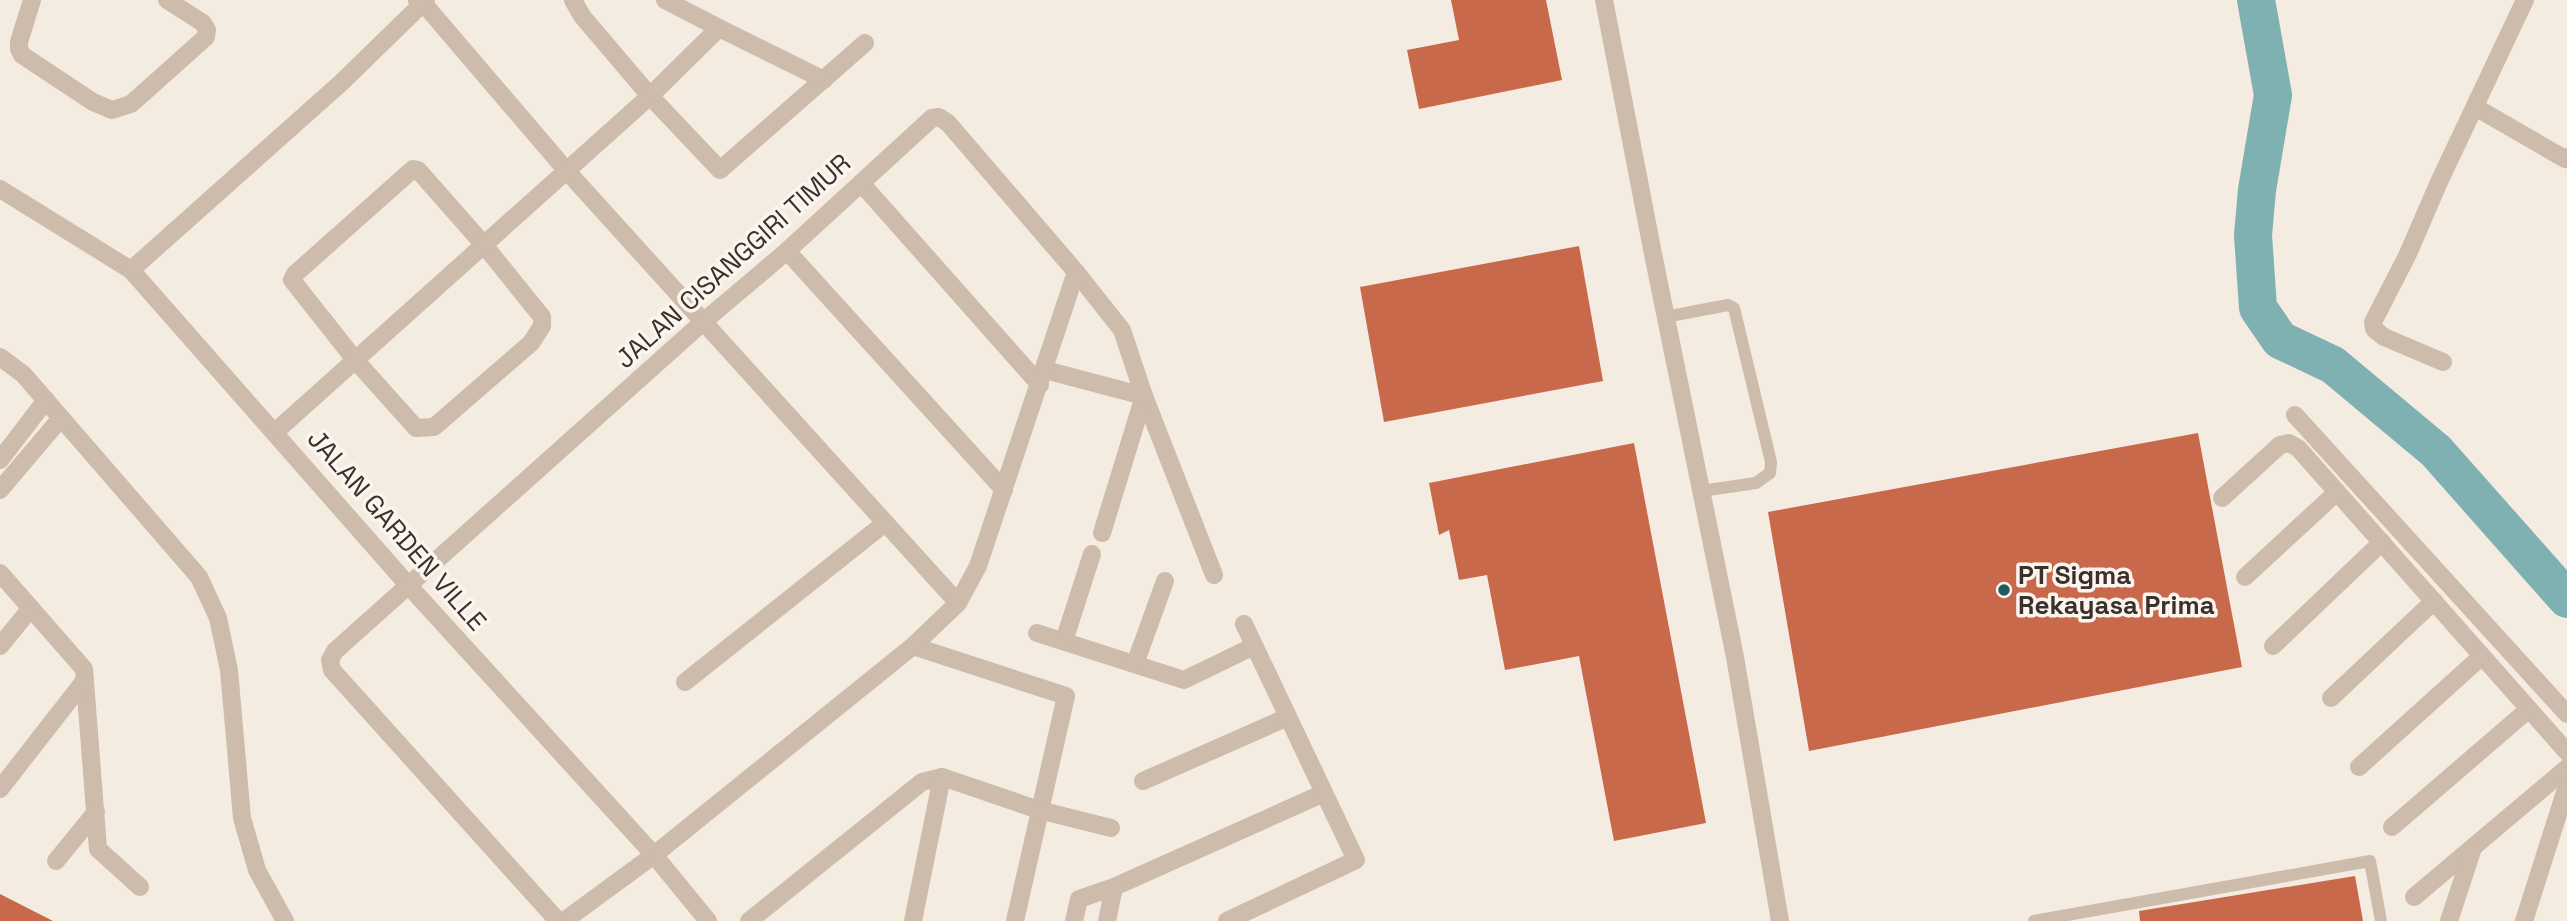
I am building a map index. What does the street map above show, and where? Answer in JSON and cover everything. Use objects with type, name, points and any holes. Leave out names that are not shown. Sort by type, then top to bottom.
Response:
[{"type":"street","points":[[32,0],[19,42],[22,55],[93,102],[112,110],[131,104],[206,37],[207,30],[202,23],[167,0]]},
{"type":"street","points":[[573,0],[582,16],[650,96],[720,170],[866,43]]},
{"type":"street","points":[[665,0],[824,80]]},
{"type":"street","points":[[1604,0],[1665,317],[1735,657],[1780,921]]},
{"type":"street","points":[[2443,362],[2384,337],[2374,329],[2373,322],[2407,256],[2525,0]]},
{"type":"street","points":[[131,270],[342,82],[422,1],[566,170],[958,603]]},
{"type":"street","points":[[275,432],[650,96],[719,28]]},
{"type":"street","points":[[2475,107],[2566,159]]},
{"type":"street","name":"JALAN CISANGGIRI TIMUR","points":[[558,921],[332,670],[330,660],[335,651],[703,322],[787,251],[932,117],[939,117],[948,123],[1076,272]]},
{"type":"street","points":[[413,169],[418,170],[484,245],[542,317],[542,326],[531,343],[434,427],[416,428],[356,361],[292,280],[295,274],[413,169]]},
{"type":"street","points":[[861,183],[1042,377],[1144,396]]},
{"type":"street","name":"JALAN GARDEN VILLE","points":[[0,189],[131,270],[408,585],[654,855],[708,921]]},
{"type":"street","points":[[787,251],[1004,490]]},
{"type":"street","points":[[564,921],[654,855],[913,646],[958,603],[978,566],[1076,272]]},
{"type":"street","points":[[1076,272],[1122,330],[1144,396],[1214,575]]},
{"type":"street","points":[[0,358],[23,374],[199,577],[218,618],[229,670],[242,818],[257,870],[285,921]]},
{"type":"street","points":[[1102,533],[1144,396]]},
{"type":"street","points":[[0,460],[46,400]]},
{"type":"street","points":[[2295,415],[2567,714]]},
{"type":"street","points":[[0,489],[61,418]]},
{"type":"street","points":[[2222,498],[2280,445],[2289,443],[2298,448],[2567,752]]},
{"type":"street","points":[[2245,577],[2337,492]]},
{"type":"street","points":[[685,682],[885,523]]},
{"type":"street","points":[[2273,646],[2382,542]]},
{"type":"street","points":[[1064,641],[1092,554]]},
{"type":"street","points":[[0,573],[84,669],[98,849],[141,887]]},
{"type":"street","points":[[1135,664],[1165,581]]},
{"type":"street","points":[[2331,698],[2434,601]]},
{"type":"street","points":[[0,646],[31,608]]},
{"type":"street","points":[[1227,921],[1356,860],[1244,624]]},
{"type":"street","points":[[1037,633],[1184,680],[1254,646]]},
{"type":"street","points":[[913,646],[1066,696],[1014,921]]},
{"type":"street","points":[[2359,767],[2482,656]]},
{"type":"street","points":[[0,789],[85,680]]},
{"type":"street","points":[[2392,827],[2529,709]]},
{"type":"street","points":[[1143,781],[1288,717]]},
{"type":"street","points":[[2414,897],[2567,768]]},
{"type":"street","points":[[913,921],[942,777]]},
{"type":"street","points":[[749,921],[922,782],[942,777],[1039,810],[1111,828]]},
{"type":"street","points":[[2525,921],[2567,786]]},
{"type":"street","points":[[1074,921],[1079,900],[1324,793]]},
{"type":"street","points":[[56,861],[96,811]]},
{"type":"street","points":[[2449,921],[2474,846]]},
{"type":"street","points":[[1107,921],[1114,887]]},
{"type":"lane","points":[[1665,317],[1728,305],[1734,309],[1771,462],[1770,473],[1756,483],[1701,491]]},
{"type":"lane","points":[[2034,921],[2370,861],[2381,921]]},
{"type":"building","points":[[1451,0],[1546,0],[1562,80],[1419,109],[1407,50],[1459,40]]},
{"type":"building","points":[[1579,246],[1603,381],[1384,422],[1360,287]]},
{"type":"building","name":"PT Sigma Rekayasa Prima","points":[[2198,433],[2242,667],[1809,751],[1768,512]]},
{"type":"building","points":[[1634,443],[1706,823],[1614,841],[1579,656],[1505,670],[1487,575],[1459,580],[1449,530],[1439,535],[1429,483]]},
{"type":"building","points":[[2355,876],[2363,921],[2140,921],[2139,911]]},
{"type":"building","points":[[0,894],[53,921],[0,921]]},
{"type":"waterway","points":[[2256,0],[2273,95],[2257,190],[2253,235],[2258,308],[2280,340],[2333,365],[2436,451],[2567,599]]},
{"type":"place","name":"PT Sigma Rekayasa Prima","points":[[2004,590]]}]
